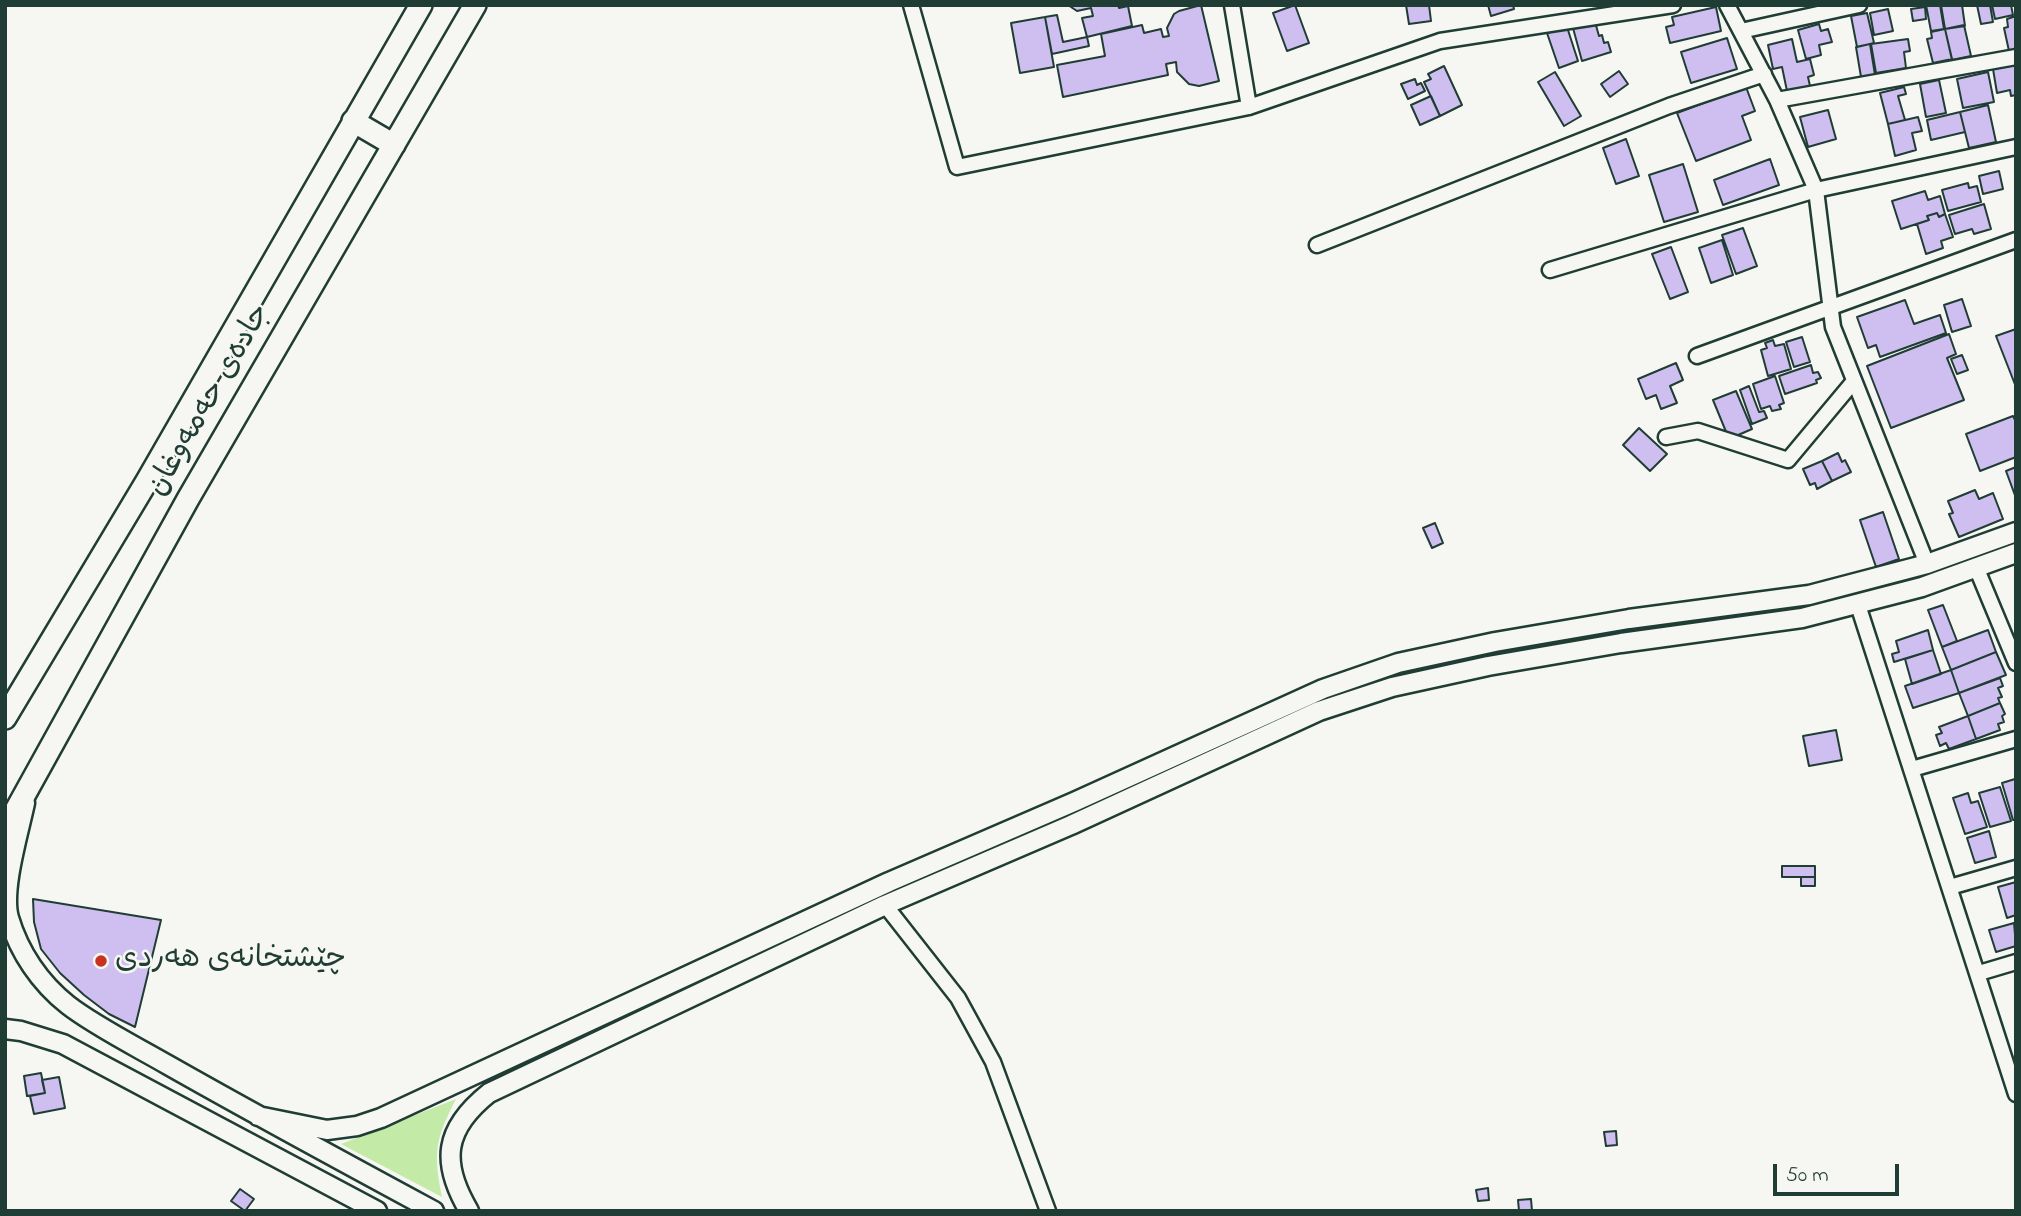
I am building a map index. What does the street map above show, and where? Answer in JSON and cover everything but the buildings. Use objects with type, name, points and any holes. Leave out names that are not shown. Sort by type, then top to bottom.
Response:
[{"type":"main road","name":"جادەی حەمەوغان","points":[[5,718],[147,481],[421,5]]},
{"type":"main road","name":"جادەی حەمەوغان","points":[[5,830],[187,499],[475,5]]},
{"type":"main road","points":[[353,121],[394,145]]},
{"type":"street","points":[[911,5],[957,167],[1249,107],[1440,41],[1673,5]]},
{"type":"street","points":[[1232,5],[1249,107]]},
{"type":"street","points":[[1727,5],[1777,100],[1816,190],[1833,327],[1927,564]]},
{"type":"street","points":[[1741,31],[1858,5]]},
{"type":"street","points":[[1777,100],[2016,57]]},
{"type":"street","points":[[1317,245],[1669,106],[1763,74]]},
{"type":"street","points":[[1550,270],[1816,190],[2016,147]]},
{"type":"street","points":[[1697,356],[2016,240]]},
{"type":"street","points":[[1666,436],[1698,431],[1788,460],[1854,381]]},
{"type":"street","points":[[258,1116],[327,1130],[357,1126],[381,1118],[888,883],[1074,803],[1172,756],[1324,689],[1398,663],[1495,642],[1629,619],[1809,595],[1927,564],[2016,532]]},
{"type":"street","points":[[469,1211],[454,1184],[450,1158],[455,1132],[468,1110],[489,1093],[885,905],[1071,825],[1181,772],[1319,711],[1392,687],[1499,663],[1802,618],[1922,586],[2016,553]]},
{"type":"street","points":[[1976,567],[2016,663]]},
{"type":"street","points":[[1858,605],[2016,1094]]},
{"type":"street","points":[[1912,769],[2016,738]]},
{"type":"street","points":[[1172,756],[1181,772]]},
{"type":"street","points":[[27,794],[9,874],[8,916],[22,951],[39,977],[68,1005],[142,1049],[258,1116],[434,1211]]},
{"type":"street","points":[[1950,887],[2016,867]]},
{"type":"street","points":[[885,905],[958,998],[993,1062],[1048,1211]]},
{"type":"street","points":[[1979,973],[2016,962]]},
{"type":"street","points":[[5,1029],[63,1044],[377,1211]]},
{"type":"street","points":[[542,1042],[552,1064]]},
{"type":"street","points":[[124,1077],[142,1049]]},
{"type":"green space","points":[[456,1099],[438,1146],[437,1168],[442,1197],[341,1144]]},
{"type":"place","name":"چێشتخانەی هەردی","points":[[101,961]]}]
